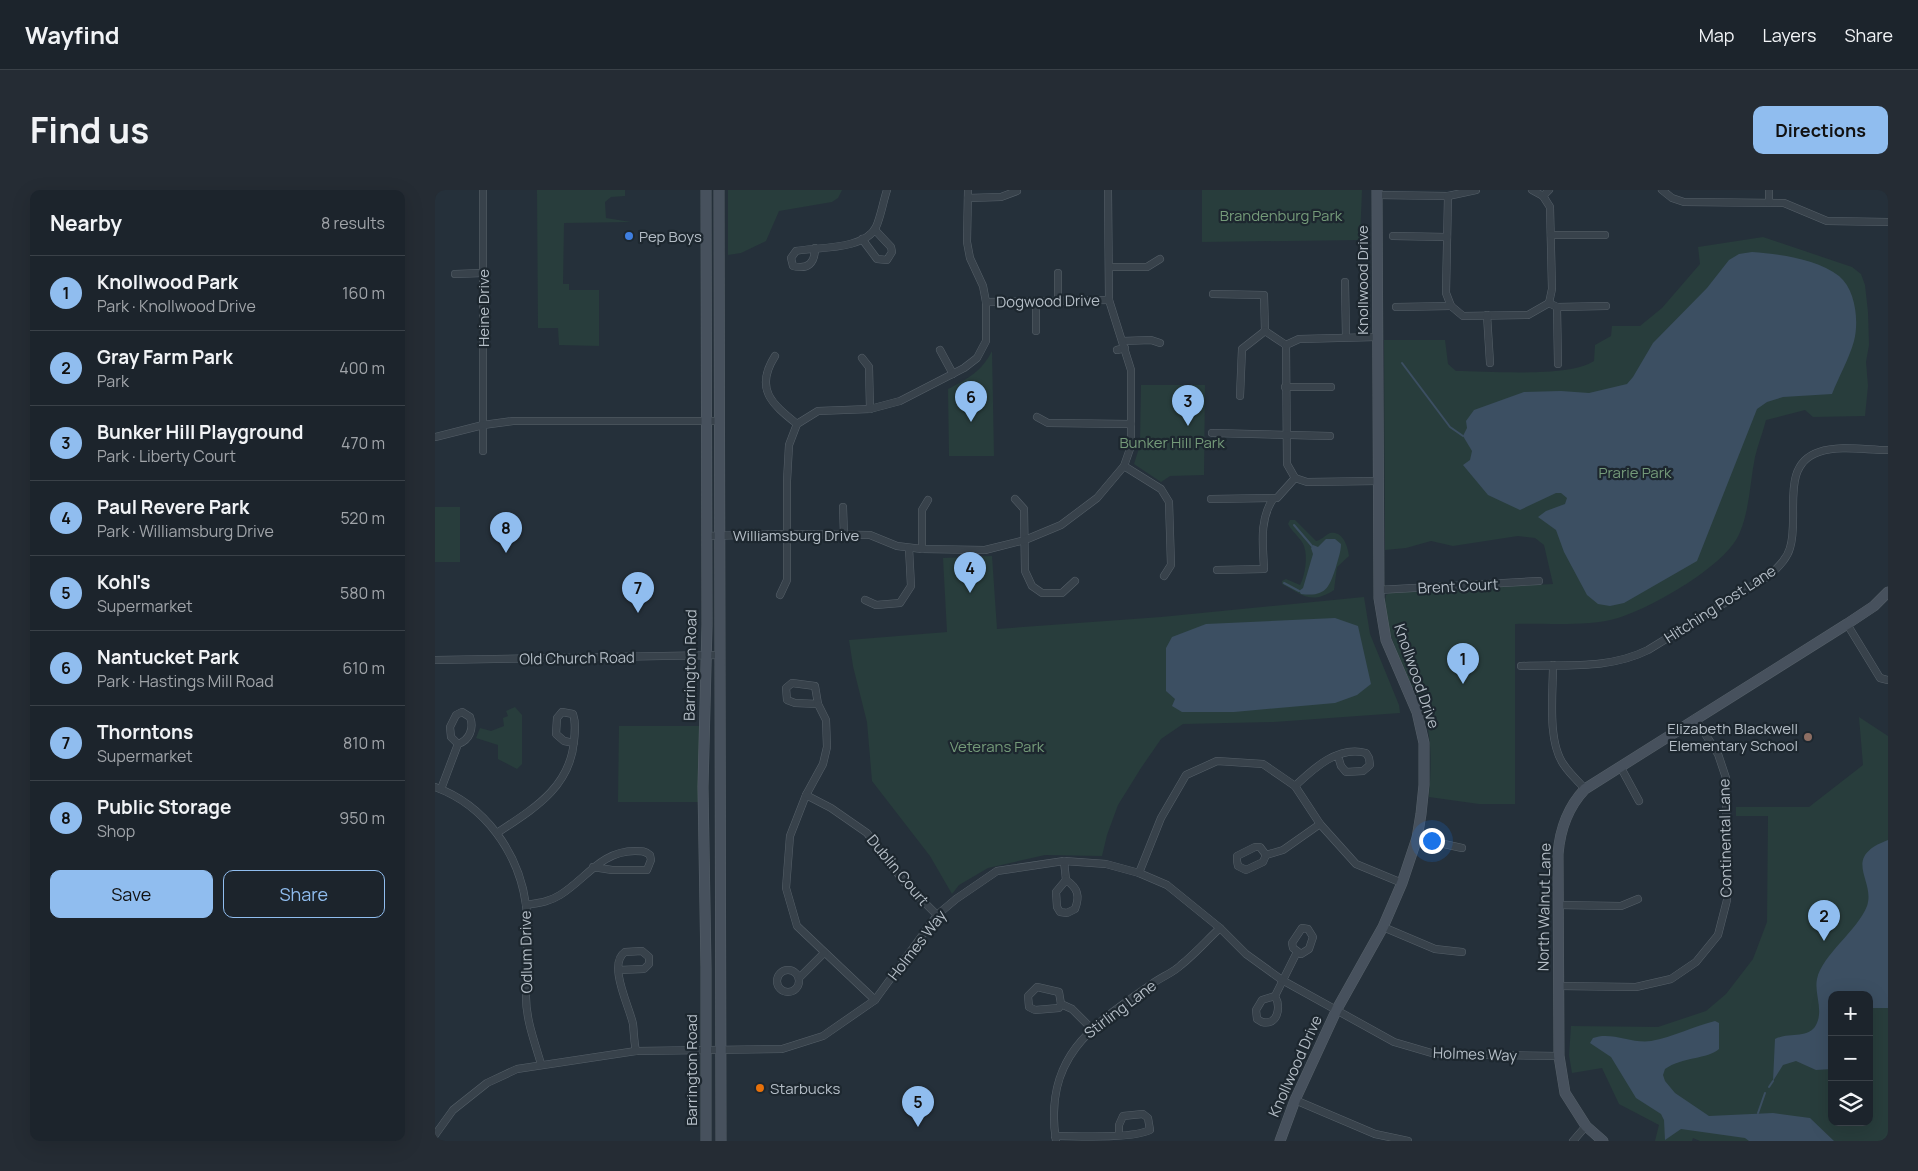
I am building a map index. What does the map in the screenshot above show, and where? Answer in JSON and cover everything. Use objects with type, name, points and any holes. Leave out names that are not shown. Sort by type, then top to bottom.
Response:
[{"type":"main road","name":"Barrington Road","points":[[706,190],[707,536],[703,787],[706,1141]]},
{"type":"main road","name":"Barrington Road","points":[[719,190],[721,1141]]},
{"type":"main road","name":"Knollwood Drive","points":[[1280,1141],[1295,1100],[1337,1009],[1383,927],[1402,883],[1417,838],[1424,785],[1424,743],[1417,712],[1386,640],[1378,590],[1377,192]]},
{"type":"main road","name":"North Walnut Lane","points":[[1603,1141],[1586,1126],[1565,1093],[1559,1056],[1558,854],[1561,830],[1572,806],[1585,789],[1847,624],[1874,606],[1888,592]]},
{"type":"street","name":"Heine Drive","points":[[483,190],[483,451]]},
{"type":"street","points":[[815,248],[845,246],[862,239],[875,230],[887,190]]},
{"type":"street","points":[[780,595],[787,580],[789,445],[797,424],[818,411],[870,409],[900,401],[953,374],[977,358],[986,341],[986,302],[983,286],[968,250],[968,190]]},
{"type":"street","name":"Williamsburg Drive","points":[[707,536],[787,534],[870,535],[897,546],[909,548],[985,550],[1025,540],[1061,524],[1097,498],[1124,466],[1131,446],[1131,370],[1109,300],[1111,267],[1109,190]]},
{"type":"street","points":[[1377,192],[1429,193],[1448,196],[1476,190]]},
{"type":"street","points":[[1531,190],[1543,196],[1550,207],[1551,289],[1549,304]]},
{"type":"street","points":[[1543,196],[1549,190]]},
{"type":"street","points":[[1662,190],[1672,198],[1689,202],[1787,203],[1827,221],[1888,222]]},
{"type":"street","points":[[1769,190],[1769,202]]},
{"type":"street","points":[[968,198],[1001,197],[1017,191]]},
{"type":"street","points":[[1448,196],[1446,293],[1451,306],[1463,316],[1528,315],[1549,304],[1557,307],[1606,306]]},
{"type":"street","points":[[862,239],[877,259],[887,260],[892,252],[891,247],[875,230]]},
{"type":"street","points":[[1551,235],[1605,235]]},
{"type":"street","points":[[1393,236],[1447,237]]},
{"type":"street","points":[[1111,267],[1147,267],[1160,259]]},
{"type":"street","points":[[455,274],[483,273]]},
{"type":"street","points":[[1058,273],[1059,300]]},
{"type":"street","points":[[1345,282],[1346,337]]},
{"type":"street","points":[[1213,294],[1264,295],[1265,330]]},
{"type":"street","name":"Dogwood Drive","points":[[986,302],[1109,300]]},
{"type":"street","points":[[1036,302],[1036,331]]},
{"type":"street","points":[[1396,307],[1451,306]]},
{"type":"street","points":[[1557,307],[1558,364]]},
{"type":"street","points":[[1487,316],[1490,363]]},
{"type":"street","points":[[1265,330],[1286,345]]},
{"type":"street","points":[[1240,396],[1242,349],[1265,330]]},
{"type":"street","points":[[1286,345],[1299,338],[1377,337]]},
{"type":"street","points":[[1122,346],[1151,340],[1160,343]]},
{"type":"street","points":[[1286,345],[1287,464],[1295,478],[1307,482],[1378,481]]},
{"type":"street","points":[[940,350],[953,374]]},
{"type":"street","points":[[775,356],[768,368],[767,396],[774,406],[797,424]]},
{"type":"street","points":[[862,358],[869,367],[870,409]]},
{"type":"street","points":[[1285,387],[1331,387]]},
{"type":"street","points":[[1037,418],[1048,424],[1131,424]]},
{"type":"street","points":[[435,437],[483,425],[513,421],[719,421]]},
{"type":"street","points":[[1212,434],[1330,436]]},
{"type":"street","name":"Hitching Post Lane","points":[[1521,666],[1604,664],[1638,655],[1770,575],[1782,564],[1790,549],[1794,530],[1793,489],[1796,473],[1803,459],[1819,452],[1835,449],[1888,450]]},
{"type":"street","points":[[1124,466],[1161,489],[1169,502],[1171,565],[1164,576]]},
{"type":"street","points":[[1211,499],[1277,498],[1295,478]]},
{"type":"street","points":[[1015,499],[1024,509],[1025,571],[1032,586],[1042,593],[1062,592],[1075,582]]},
{"type":"street","points":[[1217,570],[1264,569],[1264,519],[1273,499]]},
{"type":"street","points":[[922,549],[922,510],[928,500]]},
{"type":"street","points":[[843,507],[844,535]]},
{"type":"street","points":[[865,600],[876,605],[900,603],[911,586],[909,548]]},
{"type":"street","name":"Brent Court","points":[[1378,590],[1539,581]]},
{"type":"street","points":[[1847,624],[1880,678],[1888,680]]},
{"type":"street","name":"Old Church Road","points":[[435,660],[719,655]]},
{"type":"street","points":[[1553,665],[1554,739],[1557,753],[1563,765],[1585,789]]},
{"type":"street","points":[[817,704],[789,702],[785,697],[785,688],[792,683],[813,684],[817,689],[817,704],[826,720],[827,747],[823,764],[806,795],[790,836],[786,888],[797,926],[875,1000]]},
{"type":"street","name":"Continental Lane","points":[[1559,986],[1636,987],[1671,979],[1696,962],[1718,935],[1727,900],[1726,778],[1718,754],[1695,718]]},
{"type":"street","points":[[438,788],[458,744]]},
{"type":"street","points":[[497,833],[536,807],[553,790],[569,769],[574,744]]},
{"type":"street","points":[[1295,786],[1320,762],[1338,756],[1363,752],[1368,754],[1370,762],[1365,770],[1349,773],[1342,769],[1338,756]]},
{"type":"street","points":[[1139,874],[1161,818],[1186,775],[1217,761],[1263,764],[1295,786],[1320,824],[1356,864],[1402,883]]},
{"type":"street","points":[[1620,766],[1639,801]]},
{"type":"street","name":"Odlum Drive","points":[[438,788],[469,804],[497,833],[516,865],[526,905],[528,942],[526,998],[531,1029],[541,1064]]},
{"type":"street","name":"Dublin Court","points":[[806,795],[831,808],[867,832],[905,884],[937,916]]},
{"type":"street","points":[[1266,855],[1283,850],[1320,824]]},
{"type":"street","points":[[1417,838],[1462,848]]},
{"type":"street","points":[[526,905],[540,903],[556,897],[593,867],[606,858],[627,851],[647,852],[651,860],[647,870],[612,870],[593,867]]},
{"type":"street","points":[[1064,861],[1066,880],[1076,888],[1078,895],[1075,909],[1067,913],[1061,912],[1056,899],[1056,892],[1066,880]]},
{"type":"street","name":"Holmes Way","points":[[435,1135],[453,1110],[487,1083],[517,1069],[541,1064],[636,1052],[781,1049],[823,1036],[875,1000],[937,916],[956,899],[997,871],[1064,861],[1106,864],[1167,885],[1220,928],[1246,954],[1282,980],[1394,1042],[1435,1054],[1559,1056]]},
{"type":"street","points":[[1559,905],[1621,906],[1638,899]]},
{"type":"street","points":[[1383,927],[1435,949],[1462,952]]},
{"type":"street","name":"Stirling Lane","points":[[1055,1139],[1053,1113],[1055,1091],[1061,1072],[1082,1037],[1153,983],[1181,966],[1220,928]]},
{"type":"street","points":[[1275,996],[1297,952]]},
{"type":"street","points":[[800,977],[824,953]]},
{"type":"street","points":[[619,970],[621,987],[633,1024],[636,1052]]},
{"type":"street","points":[[1037,987],[1051,989],[1059,992],[1061,1004],[1059,1008],[1053,1010],[1035,1010],[1029,1007],[1028,996],[1037,987]]},
{"type":"street","points":[[1061,1004],[1071,1009],[1092,1028]]},
{"type":"street","points":[[1295,1100],[1375,1134],[1408,1141]]},
{"type":"street","points":[[1055,1139],[1142,1134],[1150,1130],[1148,1118],[1143,1114],[1123,1116],[1119,1125],[1119,1134]]},
{"type":"street","points":[[1573,1141],[1586,1126]]},
{"type":"green space","points":[[537,190],[625,190],[625,196],[611,197],[605,202],[606,218],[631,222],[564,223],[563,284],[569,284],[569,290],[599,290],[599,346],[559,345],[558,328],[538,328]]},
{"type":"green space","points":[[728,190],[842,190],[838,198],[832,202],[779,211],[766,241],[741,253],[728,255]]},
{"type":"green space","name":"Brandenburg Park","points":[[1202,190],[1362,190],[1360,240],[1202,242]]},
{"type":"green space","name":"Prarie Park","points":[[1763,237],[1852,267],[1861,274],[1865,285],[1869,345],[1866,362],[1868,386],[1865,416],[1813,417],[1805,410],[1766,420],[1755,457],[1748,504],[1740,532],[1733,545],[1721,558],[1687,584],[1632,613],[1606,621],[1580,624],[1515,624],[1515,804],[1479,804],[1429,797],[1430,754],[1426,721],[1423,710],[1391,638],[1385,608],[1386,595],[1390,593],[1553,584],[1544,545],[1535,538],[1518,536],[1453,546],[1431,541],[1406,548],[1385,550],[1384,340],[1445,340],[1448,364],[1456,371],[1548,372],[1582,366],[1594,361],[1595,345],[1611,336],[1612,326],[1640,326],[1662,308],[1700,264],[1698,247]]},
{"type":"green space","points":[[992,351],[994,456],[949,456],[948,389],[974,374],[984,364]]},
{"type":"green space","name":"Bunker Hill Park","points":[[1141,385],[1205,385],[1204,475],[1170,476],[1161,482],[1134,464],[1140,445]]},
{"type":"green space","points":[[435,507],[460,507],[460,562],[435,562]]},
{"type":"green space","points":[[1290,520],[1295,520],[1316,541],[1330,533],[1338,534],[1344,540],[1349,556],[1337,567],[1334,590],[1313,598],[1302,595],[1282,584],[1282,581],[1286,579],[1300,585],[1305,566],[1306,555],[1304,546],[1288,524]]},
{"type":"green space","name":"Veterans Park","points":[[992,556],[997,629],[1161,617],[1364,597],[1370,634],[1399,705],[1400,713],[1274,722],[1183,724],[1161,739],[1118,805],[1107,835],[1102,856],[1045,855],[988,868],[959,885],[952,894],[930,856],[872,781],[867,722],[853,666],[849,640],[947,632],[943,558]]},
{"type":"green space","points":[[515,707],[522,715],[522,764],[517,769],[498,759],[498,745],[476,738],[480,728],[491,731],[504,726],[503,718],[508,716],[506,711]]},
{"type":"green space","points":[[1859,717],[1888,736],[1888,1141],[1700,1141],[1693,1138],[1692,1141],[1655,1141],[1659,1125],[1619,1104],[1602,1068],[1572,1073],[1569,1055],[1571,1026],[1658,1027],[1706,1011],[1726,994],[1753,959],[1767,922],[1768,816],[1736,816],[1736,807],[1809,807],[1863,765]]},
{"type":"green space","points":[[619,726],[702,726],[702,802],[618,802]]},
{"type":"water","name":"Prarie Park","points":[[1752,252],[1809,261],[1830,270],[1845,282],[1853,298],[1856,316],[1854,341],[1847,361],[1832,394],[1783,397],[1767,402],[1757,409],[1697,561],[1624,603],[1610,606],[1598,604],[1587,595],[1564,552],[1556,530],[1538,517],[1546,511],[1565,504],[1567,498],[1561,493],[1556,493],[1520,510],[1488,495],[1463,465],[1470,460],[1472,451],[1463,436],[1467,428],[1466,421],[1474,410],[1524,392],[1561,391],[1589,393],[1627,384],[1653,343],[1707,288],[1729,260],[1739,254]]},
{"type":"water","points":[[1326,539],[1335,539],[1341,544],[1341,550],[1331,581],[1321,592],[1309,595],[1301,594],[1299,591],[1303,588],[1313,554],[1311,548],[1313,545],[1318,547]]},
{"type":"water","points":[[1335,618],[1358,626],[1371,684],[1357,695],[1335,703],[1234,712],[1182,712],[1172,706],[1175,699],[1166,691],[1166,648],[1172,637],[1206,624]]},
{"type":"water","points":[[1888,840],[1888,1008],[1873,1008],[1873,991],[1828,991],[1828,1069],[1816,1070],[1796,1061],[1783,1065],[1773,1081],[1775,1039],[1803,1034],[1813,1029],[1816,1025],[1819,1014],[1817,979],[1826,961],[1856,924],[1867,906],[1869,896],[1863,862],[1866,854],[1874,847]]},
{"type":"water","points":[[1715,1021],[1719,1023],[1719,1049],[1708,1055],[1679,1062],[1665,1069],[1663,1075],[1665,1081],[1675,1093],[1709,1116],[1773,1113],[1810,1118],[1834,1141],[1749,1141],[1745,1138],[1681,1129],[1665,1140],[1664,1120],[1661,1114],[1636,1098],[1611,1057],[1590,1043],[1593,1038],[1600,1036],[1651,1041]]},
{"type":"waterway","points":[[1402,363],[1450,427],[1463,436]]},
{"type":"waterway","points":[[1294,525],[1312,546]]},
{"type":"waterway","points":[[1284,583],[1299,591]]},
{"type":"waterway","points":[[1769,1087],[1773,1081]]},
{"type":"waterway","points":[[1758,1113],[1765,1093]]},
{"type":"place","name":"Pep Boys","points":[[629,236]]},
{"type":"place","name":"Nantucket Park","points":[[971,422]]},
{"type":"place","name":"Bunker Hill Playground","points":[[1188,426]]},
{"type":"place","name":"Public Storage","points":[[506,553]]},
{"type":"place","name":"Paul Revere Park","points":[[970,593]]},
{"type":"place","name":"Thorntons","points":[[638,613]]},
{"type":"place","name":"Knollwood Park","points":[[1463,684]]},
{"type":"place","name":"Elizabeth Blackwell Elementary School","points":[[1808,737]]},
{"type":"place","name":"Gray Farm Park","points":[[1824,941]]},
{"type":"place","name":"Starbucks","points":[[760,1088]]},
{"type":"place","name":"Kohl's","points":[[918,1127]]}]
